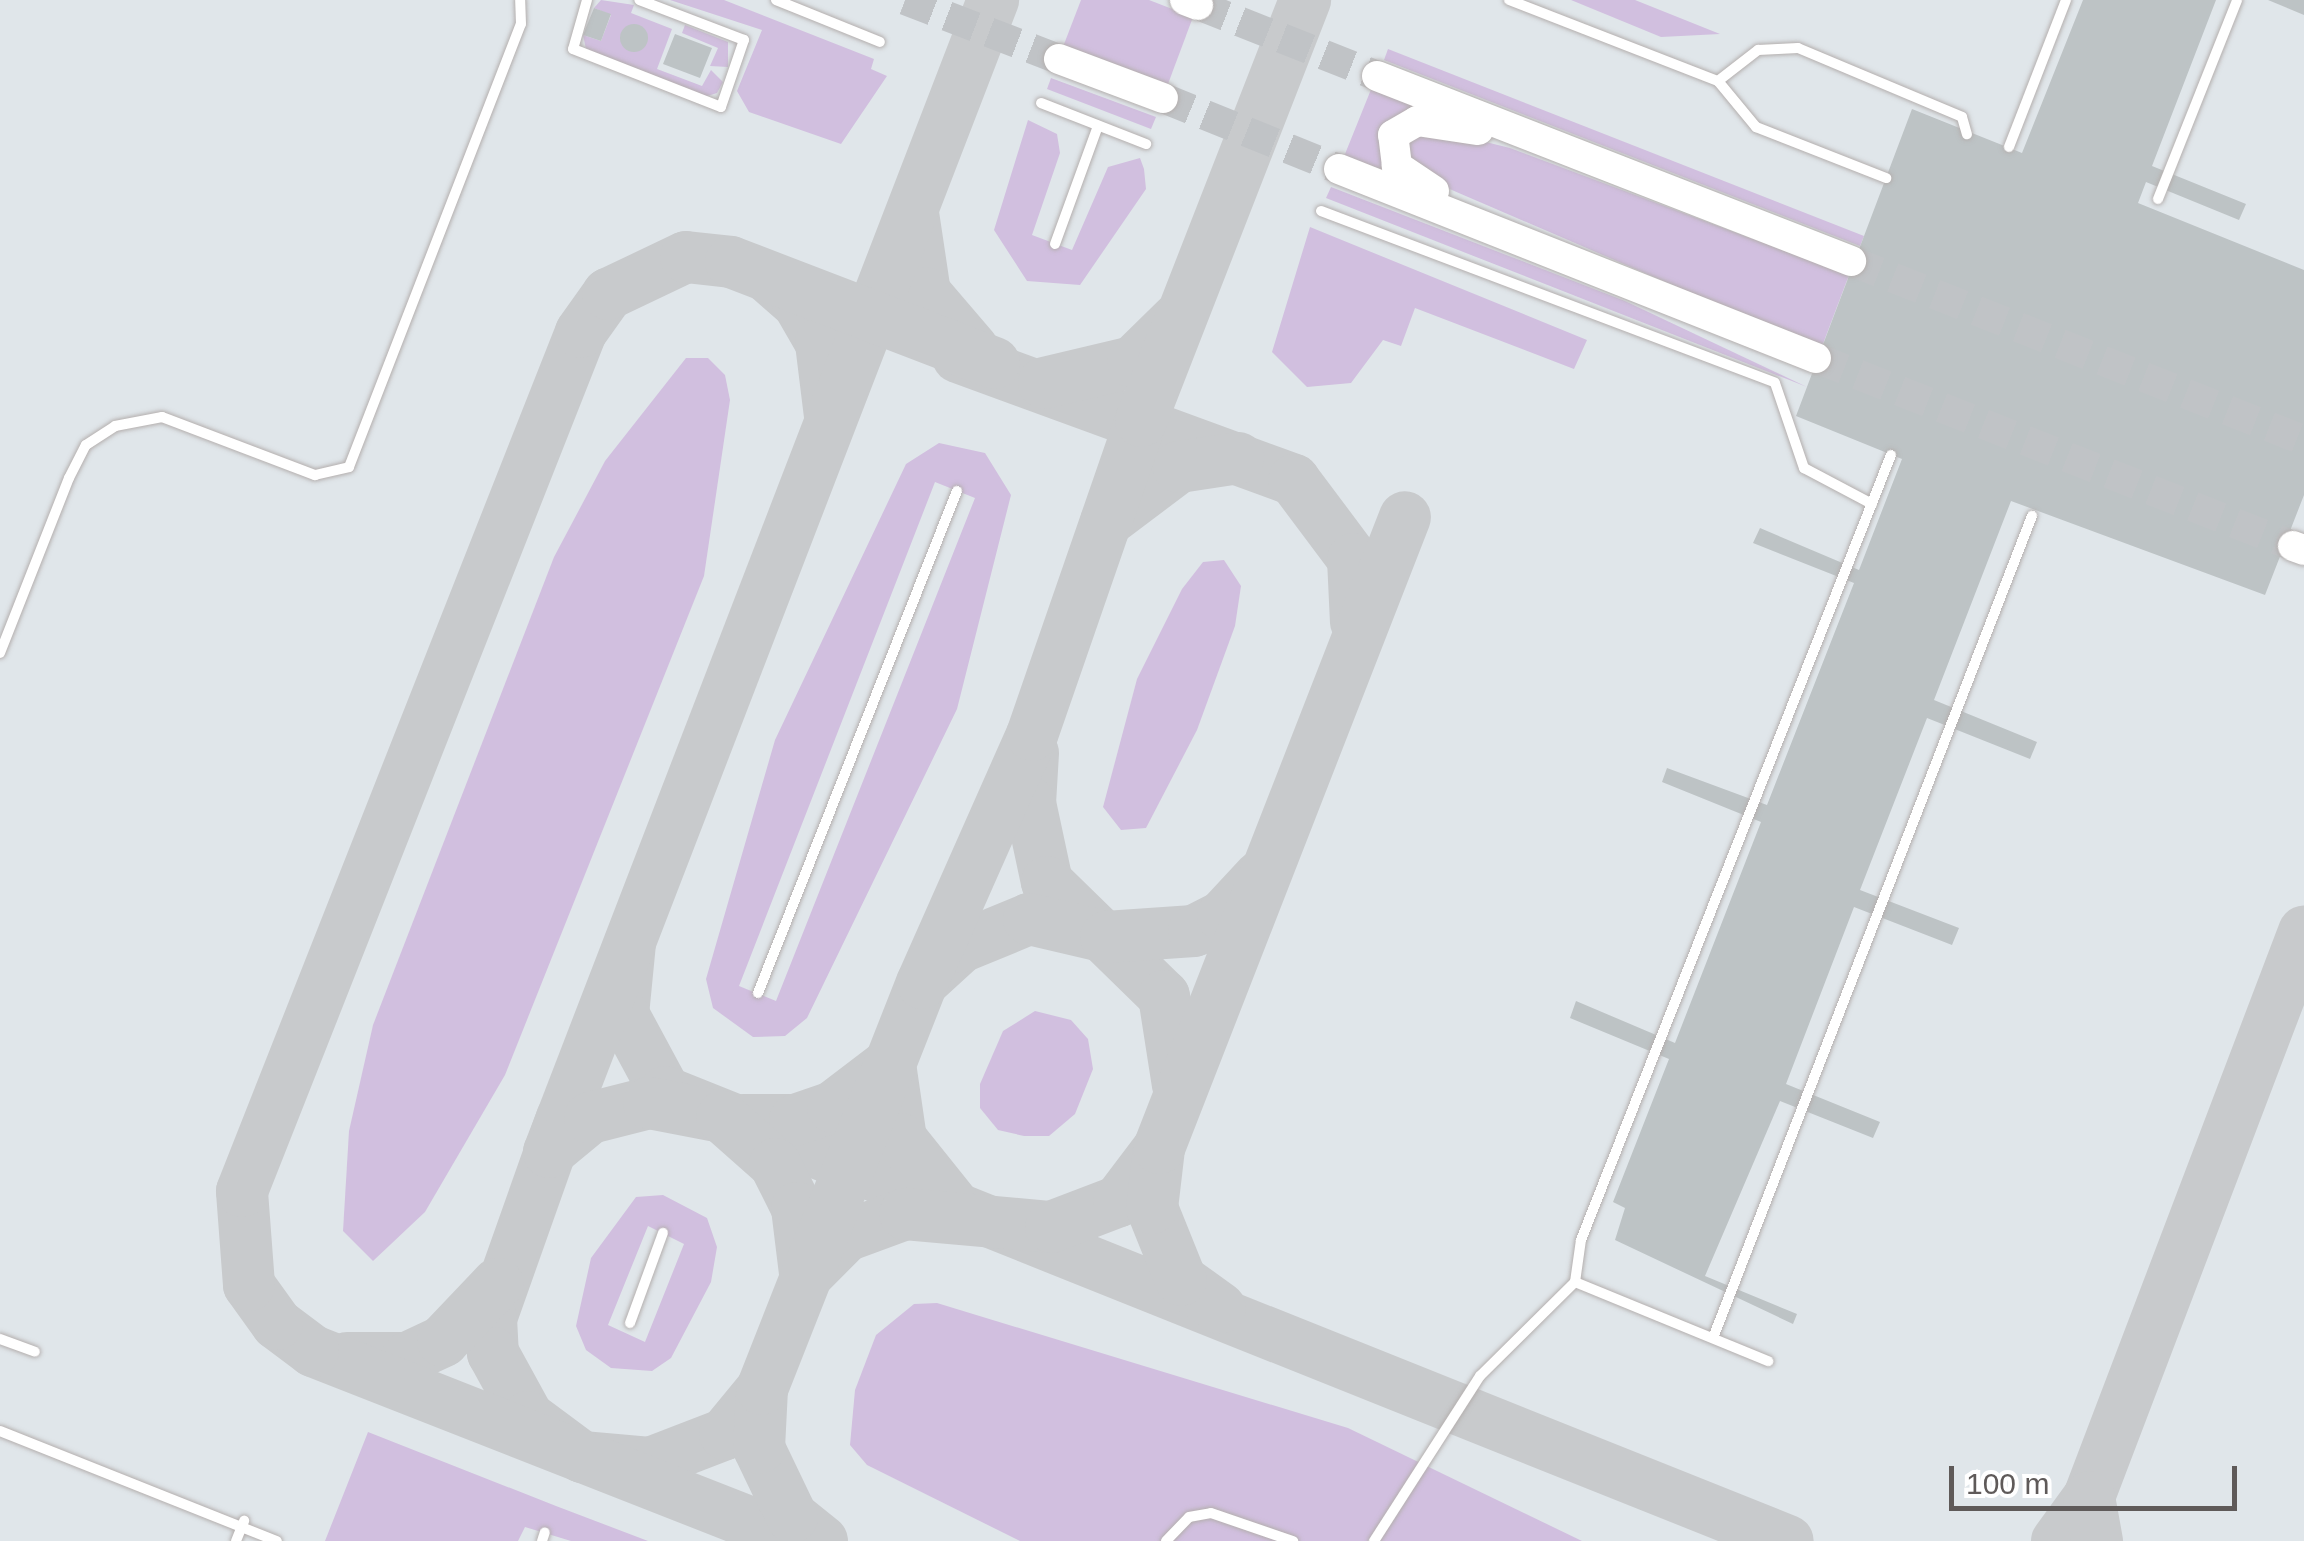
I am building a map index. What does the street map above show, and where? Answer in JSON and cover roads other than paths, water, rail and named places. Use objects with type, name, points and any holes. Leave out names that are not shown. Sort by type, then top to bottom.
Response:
[{"type":"main road","points":[[1058,59],[1163,98]]},
{"type":"main road","points":[[1377,76],[1851,260]]},
{"type":"main road","points":[[1526,136],[1418,121],[1399,128],[1390,149],[1405,174],[1542,249]]},
{"type":"main road","points":[[1339,169],[1816,358]]},
{"type":"lane","points":[[0,653],[69,478],[86,445],[115,426],[162,417],[315,475],[349,467],[521,24],[520,0]]},
{"type":"lane","points":[[587,0],[573,49],[722,107],[744,40],[638,0]]},
{"type":"lane","points":[[776,0],[880,42]]},
{"type":"lane","points":[[1509,0],[1718,82],[1756,127],[1886,178]]},
{"type":"lane","points":[[2009,148],[2066,0]]},
{"type":"lane","points":[[2158,199],[2237,0]]},
{"type":"lane","points":[[1718,82],[1758,50],[1798,48],[1962,117],[1968,134]]},
{"type":"lane","points":[[1042,104],[1146,144]]},
{"type":"lane","points":[[1055,244],[1098,126]]},
{"type":"lane","points":[[1321,211],[1775,383],[1804,468],[1872,504]]},
{"type":"lane","points":[[1374,1541],[1480,1376],[1575,1282],[1582,1240],[1892,455]]},
{"type":"lane","points":[[758,993],[957,491]]},
{"type":"lane","points":[[1713,1338],[2032,516]]},
{"type":"lane","points":[[630,1322],[663,1233]]},
{"type":"lane","points":[[1575,1282],[1768,1360]]},
{"type":"lane","points":[[0,1339],[35,1352]]},
{"type":"lane","points":[[0,1431],[244,1521],[277,1541]]},
{"type":"lane","points":[[1166,1541],[1178,1524],[1210,1513],[1293,1541]]},
{"type":"lane","points":[[236,1541],[244,1521]]},
{"type":"tunnel","points":[[905,0],[1059,59]]},
{"type":"tunnel","points":[[1198,5],[1377,76]]},
{"type":"tunnel","points":[[1163,98],[1339,169]]},
{"type":"tunnel","points":[[1851,261],[2304,440]]},
{"type":"tunnel","points":[[1816,358],[2293,546]]}]
